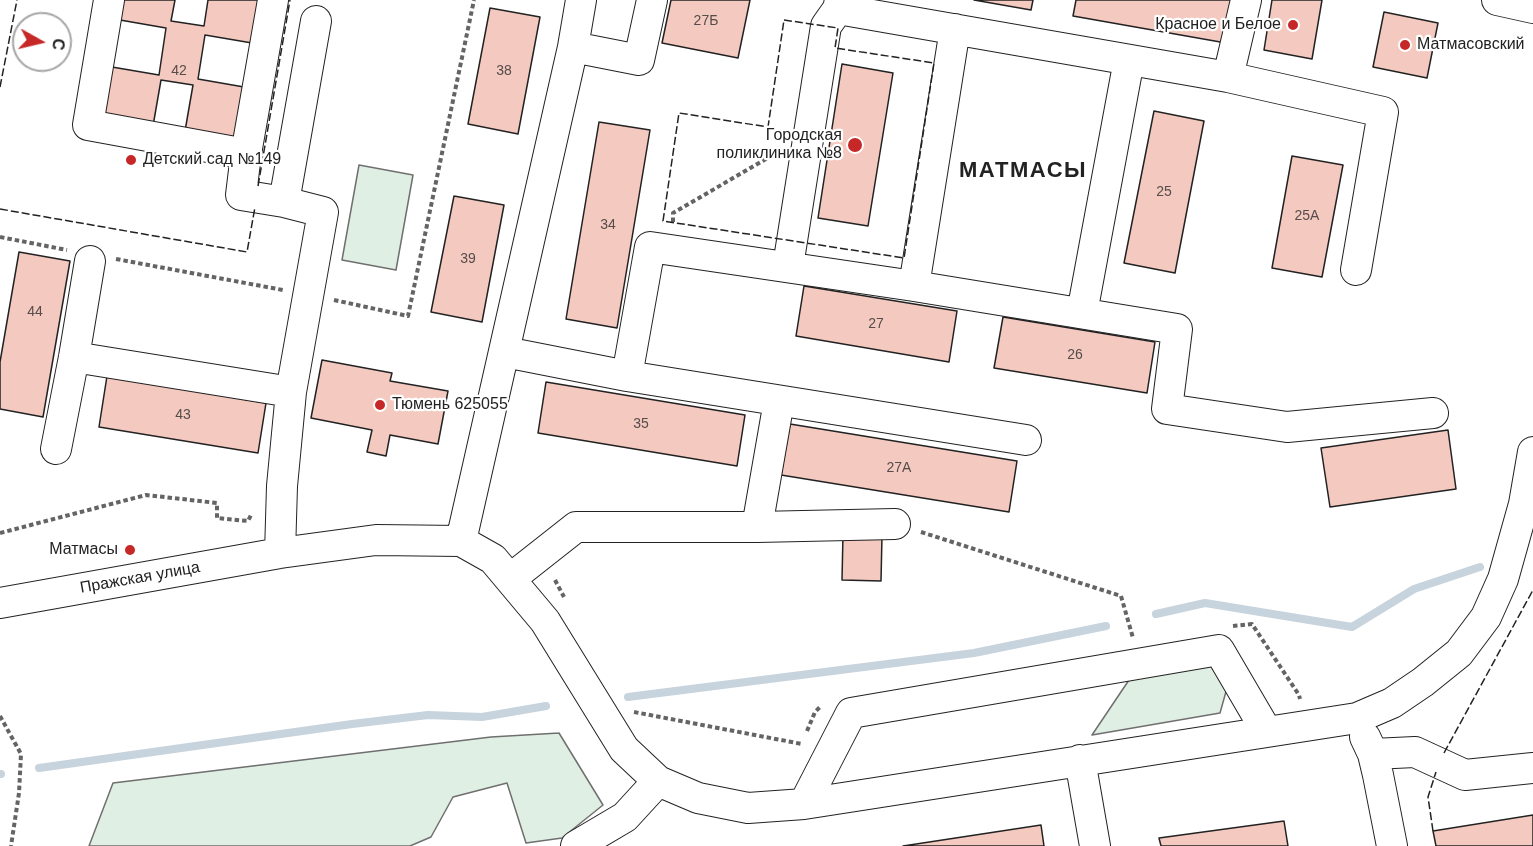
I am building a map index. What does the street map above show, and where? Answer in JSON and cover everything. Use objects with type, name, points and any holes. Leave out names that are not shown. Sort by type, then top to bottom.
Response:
[{"type":"street","points":[[109,0],[88,125],[246,154]]},
{"type":"street","points":[[273,0],[241,195],[284,202],[323,212],[291,392],[282,486],[280,553]]},
{"type":"street","points":[[581,0],[573,47],[462,541],[493,559],[545,621],[624,749],[658,782],[698,798],[748,808],[804,804],[1357,718],[1392,703],[1423,682],[1459,653],[1486,617],[1503,579],[1528,504],[1533,452]]},
{"type":"street","points":[[573,47],[639,60],[652,0]]},
{"type":"street","points":[[1228,77],[1246,0]]},
{"type":"street","points":[[1497,0],[1533,8]]},
{"type":"street","points":[[788,266],[826,26],[839,4],[954,29],[1228,77],[1383,112],[1356,270]]},
{"type":"street","points":[[284,202],[316,21]]},
{"type":"street","points":[[914,285],[954,29]]},
{"type":"street","points":[[1082,313],[1129,60]]},
{"type":"street","points":[[627,376],[650,247],[914,285],[1177,329],[1167,409],[1287,427],[1433,412]]},
{"type":"street","points":[[56,449],[90,261]]},
{"type":"street","points":[[505,352],[627,376],[1026,440]]},
{"type":"street","points":[[74,357],[291,392]]},
{"type":"street","points":[[757,527],[779,401]]},
{"type":"street","points":[[510,579],[576,527],[895,524]]},
{"type":"street","name":"Пражская улица","points":[[0,603],[280,553],[376,540],[462,541]]},
{"type":"street","points":[[804,804],[851,712],[1219,650],[1267,732]]},
{"type":"street","points":[[1357,718],[1373,754],[1392,846]]},
{"type":"street","points":[[1373,754],[1415,752],[1466,774],[1533,768]]},
{"type":"street","points":[[1080,760],[1095,846]]},
{"type":"street","points":[[576,846],[625,817],[658,782]]},
{"type":"path","points":[[668,250],[673,213],[809,133]]},
{"type":"path","points":[[0,533],[146,495],[217,503],[217,518],[248,521],[252,512]]},
{"type":"path","points":[[895,524],[1121,596],[1133,641]]},
{"type":"path","points":[[536,559],[551,573],[567,602]]},
{"type":"path","points":[[1231,627],[1252,624],[1299,695],[1306,727]]},
{"type":"path","points":[[627,710],[802,744],[815,712],[823,705]]},
{"type":"path","points":[[0,716],[21,754],[19,793],[11,846]]},
{"type":"green space","points":[[359,165],[413,175],[396,270],[342,260]]},
{"type":"green space","points":[[1208,663],[1224,673],[1227,688],[1220,713],[1092,735],[1129,680]]},
{"type":"green space","points":[[559,733],[603,805],[562,838],[526,843],[507,783],[453,797],[431,837],[410,846],[89,846],[113,783],[491,737]]},
{"type":"building","points":[[123,0],[175,0],[171,21],[204,26],[208,0],[259,0],[252,43],[205,35],[198,79],[244,87],[236,139],[185,131],[193,85],[161,80],[153,126],[104,117],[112,67],[159,75],[166,28],[120,20]]},
{"type":"building","points":[[671,0],[750,0],[738,58],[662,43]]},
{"type":"building","points":[[974,0],[1033,0],[1031,10]]},
{"type":"building","points":[[1076,0],[1233,0],[1226,43],[1073,16]]},
{"type":"building","name":"Красное и Белое","points":[[1272,0],[1322,0],[1312,59],[1264,50]]},
{"type":"building","points":[[490,8],[540,17],[518,134],[468,124]]},
{"type":"building","name":"Матмасовский","points":[[1384,12],[1438,23],[1427,78],[1373,67]]},
{"type":"building","name":"Городская поликлиника №8","points":[[842,64],[893,73],[868,226],[818,218]]},
{"type":"building","points":[[1154,111],[1204,121],[1175,273],[1124,263]]},
{"type":"building","points":[[599,122],[650,130],[617,328],[566,319]]},
{"type":"building","points":[[1292,156],[1343,165],[1322,277],[1272,268]]},
{"type":"building","points":[[454,196],[504,205],[482,322],[431,312]]},
{"type":"building","points":[[19,252],[70,261],[43,417],[0,409],[0,362]]},
{"type":"building","points":[[804,286],[957,311],[949,362],[796,336]]},
{"type":"building","points":[[1003,317],[1155,342],[1147,393],[994,368]]},
{"type":"building","name":"Тюмень 625055","points":[[322,360],[392,373],[390,381],[448,391],[438,444],[390,435],[386,456],[367,452],[372,430],[311,418]]},
{"type":"building","points":[[107,376],[266,403],[258,453],[99,427]]},
{"type":"building","points":[[546,382],[745,415],[737,466],[538,433]]},
{"type":"building","points":[[790,424],[1017,461],[1009,512],[781,475]]},
{"type":"building","points":[[1448,430],[1456,489],[1330,507],[1321,448]]},
{"type":"building","points":[[843,534],[882,536],[881,581],[842,580]]},
{"type":"building","points":[[1533,815],[1533,846],[1436,846],[1433,831]]},
{"type":"building","points":[[1284,821],[1288,846],[1161,846],[1159,838]]},
{"type":"building","points":[[1041,825],[1044,846],[903,846]]},
{"type":"waterway","points":[[1156,614],[1205,603],[1352,627],[1414,589],[1480,567]]},
{"type":"waterway","points":[[628,697],[974,653],[1106,626]]},
{"type":"waterway","points":[[39,768],[352,724],[428,715],[482,717],[546,706]]},
{"type":"fence","points":[[0,87],[17,0]]},
{"type":"fence","points":[[258,186],[290,0]]},
{"type":"fence","points":[[784,20],[838,28],[835,48],[934,63],[904,258],[663,221],[679,113],[768,127],[784,20]]},
{"type":"fence","points":[[0,209],[247,252],[255,207]]},
{"type":"fence","points":[[1444,753],[1533,590]]},
{"type":"fence","points":[[1433,831],[1428,797],[1436,772]]},
{"type":"place","name":"Красное и Белое","points":[[1293,25]]},
{"type":"place","name":"Матмасовский","points":[[1405,45]]},
{"type":"place","name":"Городская поликлиника №8","points":[[855,145]]},
{"type":"place","name":"Детский сад №149","points":[[131,160]]},
{"type":"place","name":"Тюмень 625055","points":[[380,405]]},
{"type":"place","name":"Матмасы","points":[[130,550]]},
{"type":"district","name":"МАТМАСЫ","points":[[1023,171]]}]
